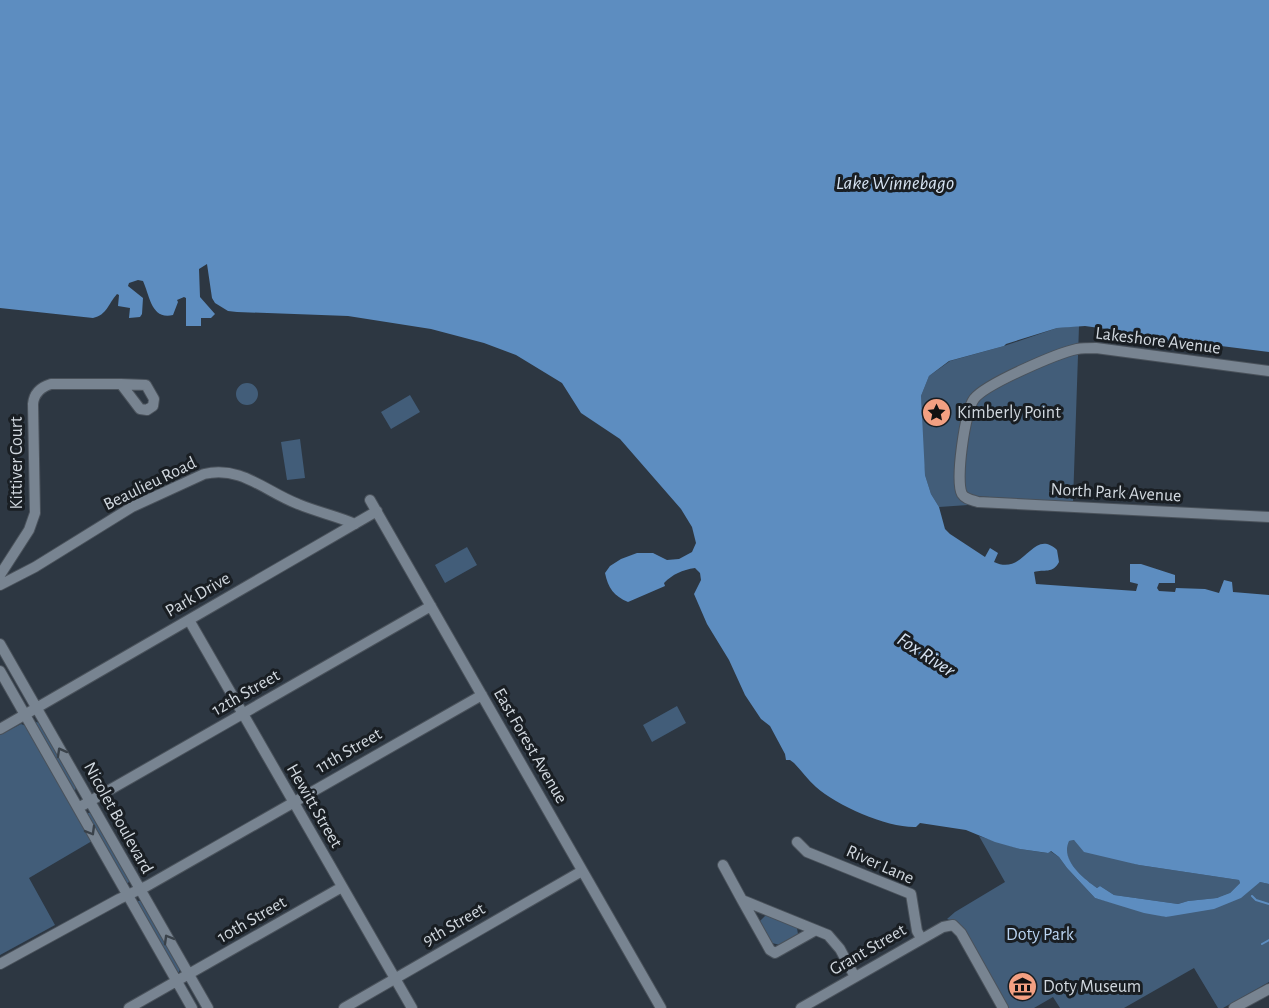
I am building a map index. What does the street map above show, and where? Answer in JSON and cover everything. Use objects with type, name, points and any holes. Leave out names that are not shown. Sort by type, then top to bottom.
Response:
[{"type":"street","name":"Lakeshore Avenue","points":[[963,495],[960,476],[965,427],[968,410],[976,397],[994,384],[1065,353],[1079,348],[1096,348],[1269,371]]},
{"type":"street","name":"Kittiver Court","points":[[0,575],[29,530],[35,513],[33,404],[36,393],[51,384],[121,384]]},
{"type":"street","name":"Beaulieu Road","points":[[0,585],[35,567],[132,507],[213,472],[232,472],[259,483],[296,504],[340,517],[355,524]]},
{"type":"street","name":"North Park Avenue","points":[[963,495],[978,502],[1003,504],[1269,518]]},
{"type":"street","name":"East Forest Avenue","points":[[370,500],[661,1008]]},
{"type":"street","name":"Park Drive","points":[[0,729],[377,511]]},
{"type":"street","name":"12th Street","points":[[78,808],[431,606]]},
{"type":"street","name":"Hewitt Street","points":[[189,620],[412,1008]]},
{"type":"street","name":"Nicolet Boulevard","points":[[0,644],[208,1008]]},
{"type":"street","name":"Nicolet Boulevard","points":[[0,671],[192,1008]]},
{"type":"street","name":"11th Street","points":[[0,964],[139,890],[482,695]]},
{"type":"street","name":"River Lane","points":[[797,842],[807,852],[908,892],[913,898],[916,927],[921,938]]},
{"type":"street","points":[[723,865],[770,950],[775,953],[816,930]]},
{"type":"street","name":"9th Street","points":[[344,1008],[582,871]]},
{"type":"street","name":"10th Street","points":[[129,1008],[342,887]]},
{"type":"street","points":[[742,900],[828,935],[836,942],[855,977]]},
{"type":"street","name":"Grant Street","points":[[801,1008],[921,938],[943,927],[953,925],[961,933],[1003,1008]]},
{"type":"street","points":[[1234,1008],[1269,989]]},
{"type":"green space","points":[[1079,326],[1073,502],[973,496],[968,505],[939,507],[931,494],[925,475],[922,445],[921,396],[929,376],[950,361],[1057,328]]},
{"type":"green space","points":[[247,383],[255,386],[258,394],[255,402],[247,405],[239,402],[236,394],[239,386]]},
{"type":"green space","points":[[410,395],[420,412],[391,429],[381,412]]},
{"type":"green space","points":[[300,439],[305,478],[287,480],[281,442]]},
{"type":"green space","points":[[467,547],[477,565],[445,583],[435,565]]},
{"type":"green space","points":[[677,706],[686,723],[652,742],[643,725]]},
{"type":"green space","points":[[40,723],[76,787],[75,791],[35,724]]},
{"type":"green space","points":[[21,724],[26,726],[92,841],[29,878],[55,925],[0,955],[0,735]]},
{"type":"green space","points":[[88,813],[91,813],[130,880],[128,883],[126,884]]},
{"type":"green space","name":"Doty Park","points":[[979,836],[1020,849],[1047,853],[1050,851],[1059,857],[1095,898],[1166,917],[1260,882],[1269,884],[1269,982],[1223,1008],[1218,1008],[1194,968],[1124,1008],[1060,1008],[1053,997],[1034,1008],[1009,1008],[966,931],[958,923],[947,919],[1005,882]]},
{"type":"green space","name":"Doty Park","points":[[1074,840],[1113,857],[1139,865],[1239,880],[1240,883],[1230,893],[1217,898],[1178,904],[1114,895],[1100,886],[1097,888],[1074,868],[1066,848],[1068,841]]},
{"type":"green space","points":[[141,901],[180,969],[179,972],[176,972],[137,903]]},
{"type":"green space","points":[[766,915],[797,928],[798,934],[780,945],[772,943],[760,921]]},
{"type":"water","name":"Lake Winnebago","points":[[0,0],[1269,0],[1269,352],[1205,344],[1170,344],[1128,332],[1085,326],[1057,328],[949,361],[929,376],[921,396],[925,475],[931,494],[939,507],[945,529],[985,557],[990,548],[998,553],[994,562],[1005,565],[1021,559],[1041,544],[1057,550],[1059,562],[1051,570],[1034,572],[1036,584],[1136,591],[1138,584],[1130,582],[1130,564],[1141,564],[1175,575],[1175,583],[1159,583],[1157,588],[1159,591],[1175,592],[1176,588],[1205,589],[1219,593],[1224,580],[1232,582],[1233,592],[1269,595],[1269,884],[1260,882],[1241,898],[1214,909],[1166,917],[1144,913],[1095,898],[1051,851],[1048,853],[1020,849],[966,830],[920,823],[916,827],[892,824],[849,808],[825,794],[794,763],[786,760],[770,726],[761,719],[745,695],[729,660],[707,624],[694,594],[701,580],[700,573],[695,568],[678,573],[664,583],[665,586],[628,602],[612,591],[605,573],[610,566],[637,553],[653,553],[667,560],[679,559],[692,552],[696,543],[692,527],[681,509],[620,439],[581,413],[562,383],[516,355],[484,343],[431,329],[348,316],[228,311],[215,303],[212,298],[207,264],[199,269],[200,297],[215,314],[211,318],[201,318],[201,326],[186,326],[186,298],[184,297],[177,300],[173,315],[160,314],[152,306],[143,281],[138,280],[129,283],[128,286],[143,298],[140,317],[129,318],[130,308],[118,306],[119,295],[117,294],[104,312],[93,318],[0,308]],"holes":[[[1074,840],[1084,852],[1139,865],[1239,880],[1240,883],[1230,893],[1217,898],[1178,904],[1114,895],[1100,886],[1097,888],[1074,868],[1068,855],[1069,841]]]},
{"type":"waterway","points":[[1252,896],[1256,900],[1269,904]]},
{"type":"waterway","points":[[1262,944],[1269,940]]},
{"type":"place","name":"Kimberly Point","points":[[936,413]]},
{"type":"place","name":"Doty Museum","points":[[1022,987]]},
{"type":"water label","name":"Fox River","points":[[926,655]]}]
